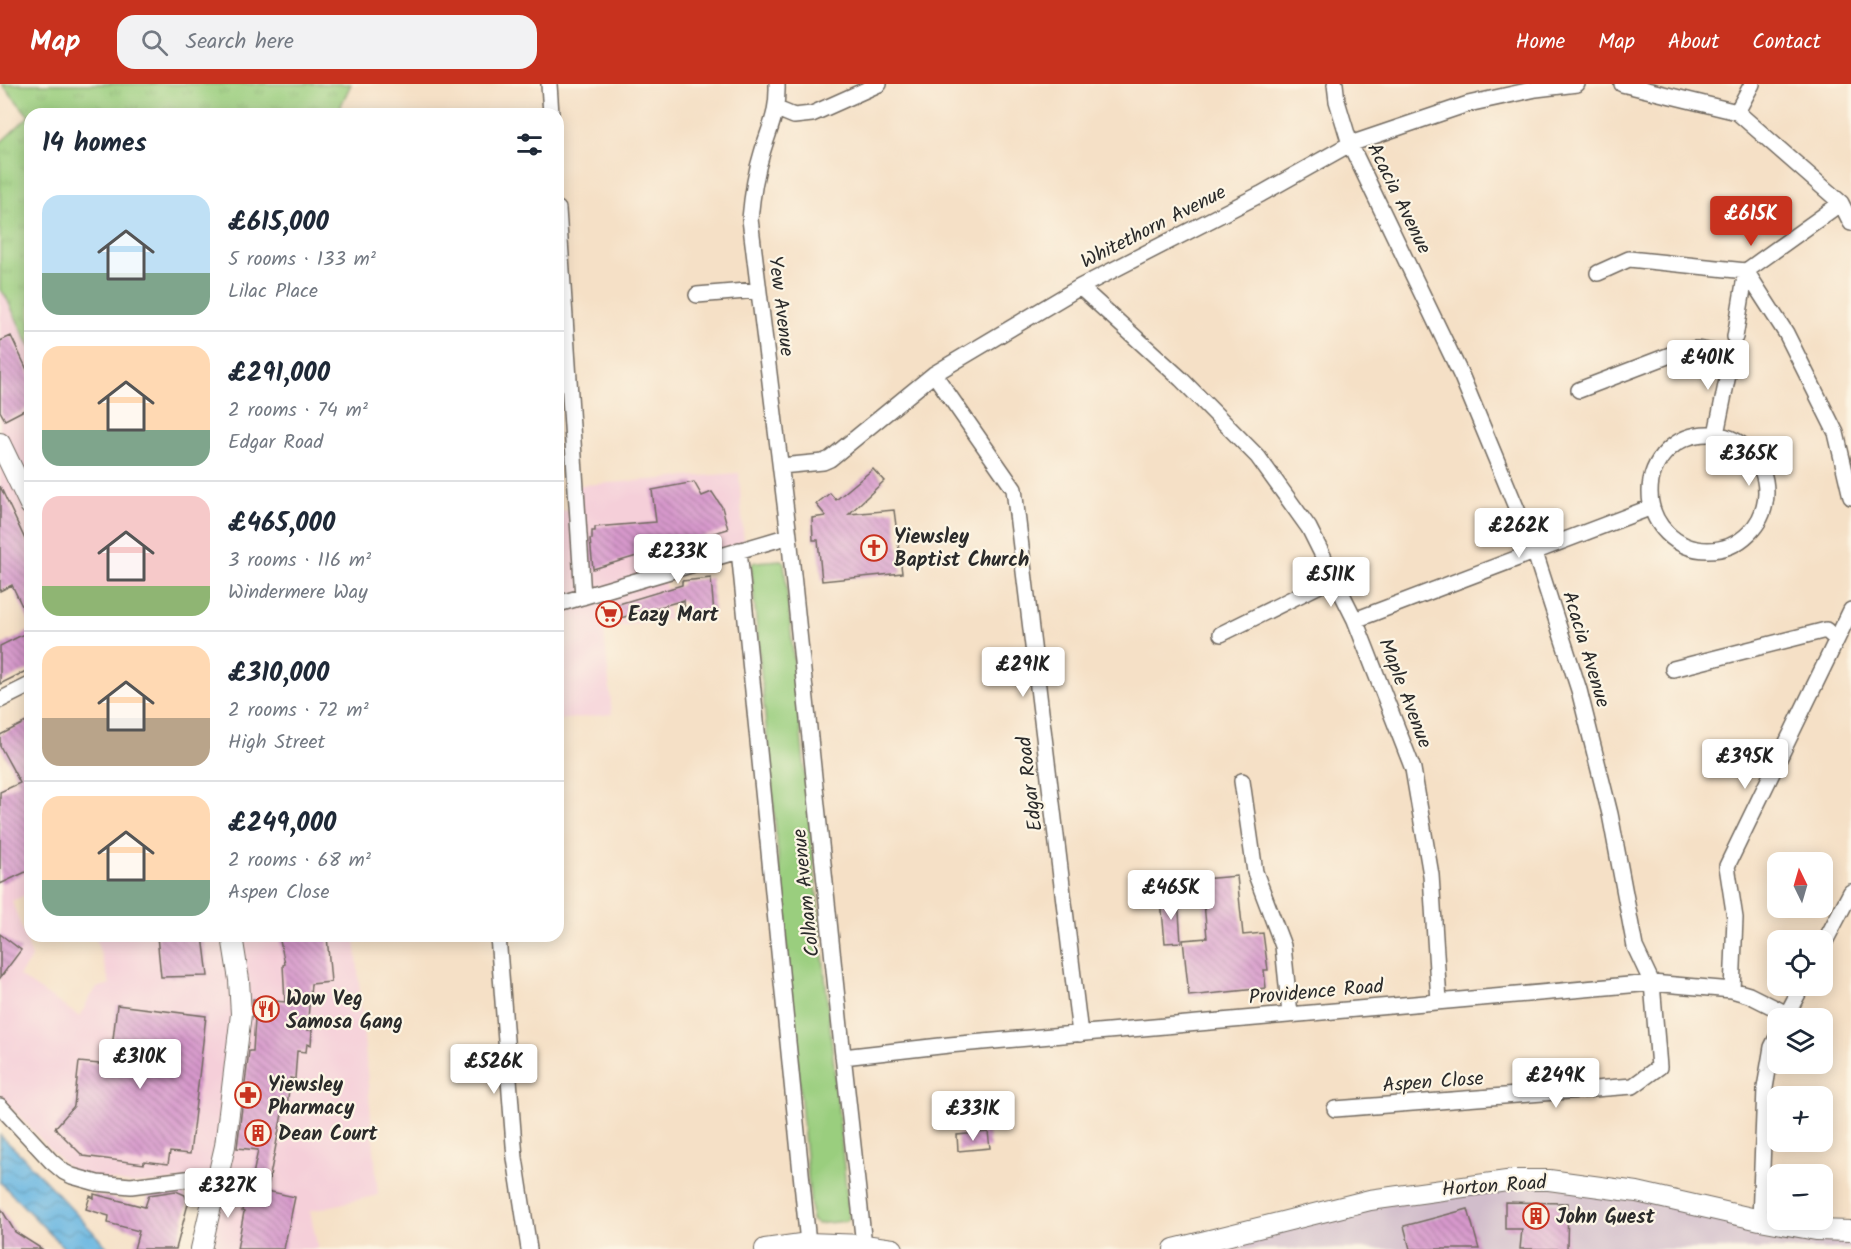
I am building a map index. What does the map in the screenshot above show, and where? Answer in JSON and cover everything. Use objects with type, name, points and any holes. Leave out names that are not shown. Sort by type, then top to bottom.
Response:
[{"type":"street","points":[[549,84],[551,108]]},
{"type":"street","name":"Yew Avenue","points":[[777,84],[777,110],[761,154],[753,186],[750,219],[789,536]]},
{"type":"street","points":[[777,110],[794,117],[812,114],[879,84]]},
{"type":"street","name":"Acacia Avenue","points":[[1335,84],[1337,101],[1350,144],[1462,377],[1535,553],[1579,690],[1610,814],[1635,947],[1652,983]]},
{"type":"street","name":"Whitethorn Avenue","points":[[781,466],[823,462],[830,459],[934,374],[1080,287],[1261,194],[1350,144],[1468,104],[1536,89],[1577,84]]},
{"type":"street","points":[[1622,84],[1737,112],[1840,203],[1851,223]]},
{"type":"street","points":[[1737,112],[1752,84]]},
{"type":"street","points":[[1598,273],[1629,259],[1746,271],[1840,203]]},
{"type":"street","points":[[1735,337],[1746,271]]},
{"type":"street","points":[[1746,271],[1786,333],[1836,433],[1851,497]]},
{"type":"street","name":"Maple Avenue","points":[[1080,287],[1181,379],[1258,457],[1308,528],[1334,578],[1355,620],[1413,769],[1431,875],[1439,1001]]},
{"type":"street","points":[[697,295],[758,290]]},
{"type":"street","points":[[564,302],[583,597]]},
{"type":"street","points":[[1579,390],[1678,352],[1696,349],[1732,355],[1716,435]]},
{"type":"street","name":"Edgar Road","points":[[934,374],[1014,489],[1080,1034]]},
{"type":"street","points":[[1697,435],[1716,435],[1744,446],[1755,458],[1763,471],[1766,502],[1761,517],[1752,530],[1740,540],[1726,547],[1711,550],[1695,548],[1674,539],[1662,528],[1652,507],[1650,488],[1654,470],[1664,454],[1688,438],[1697,435]]},
{"type":"street","points":[[0,443],[24,493]]},
{"type":"street","points":[[1355,620],[1652,507]]},
{"type":"street","points":[[564,602],[789,536]]},
{"type":"street","name":"Colham Avenue","points":[[789,536],[864,1245]]},
{"type":"street","name":"Colham Avenue","points":[[739,550],[808,1243]]},
{"type":"street","points":[[1221,634],[1334,578]]},
{"type":"street","points":[[1732,990],[1735,918],[1727,866],[1851,610]]},
{"type":"street","points":[[1673,669],[1826,630],[1836,639]]},
{"type":"street","points":[[0,700],[24,688]]},
{"type":"street","points":[[1242,781],[1255,872],[1283,946],[1290,1014]]},
{"type":"street","points":[[1831,930],[1851,892]]},
{"type":"street","points":[[201,1249],[225,1146],[241,1014],[233,942]]},
{"type":"street","points":[[498,942],[515,1158],[530,1249]]},
{"type":"street","name":"Providence Road","points":[[843,1057],[949,1045],[1652,983],[1732,990],[1749,994],[1773,1008]]},
{"type":"street","name":"Aspen Close","points":[[1335,1109],[1634,1086],[1659,1067],[1652,983]]},
{"type":"street","points":[[1761,1220],[1765,1089],[1768,1074]]},
{"type":"street","points":[[0,1106],[51,1161],[72,1176],[97,1183],[131,1186],[194,1178],[218,1180]]},
{"type":"street","name":"Horton Road","points":[[1174,1249],[1370,1200],[1514,1180],[1549,1180],[1637,1192],[1761,1220],[1816,1230],[1851,1231]]},
{"type":"street","points":[[765,1249],[808,1243],[864,1245],[893,1249]]},
{"type":"shaded area","points":[[0,290],[5,295],[24,335],[24,486],[0,442]]},
{"type":"shaded area","points":[[0,448],[24,496],[24,611],[12,586],[1,591]]},
{"type":"shaded area","points":[[739,473],[744,545],[664,570],[669,619],[604,628],[612,714],[564,719],[564,511],[571,510],[571,486]]},
{"type":"shaded area","points":[[24,775],[24,896],[12,901],[24,935],[24,942],[27,942],[32,957],[19,976],[80,1017],[89,998],[97,988],[110,984],[97,942],[223,942],[239,1013],[214,1178],[132,1184],[73,1173],[0,1096],[0,786]]},
{"type":"shaded area","points":[[227,942],[356,942],[378,1195],[310,1211],[318,1249],[207,1249],[243,1014]]},
{"type":"shaded area","points":[[1548,1185],[1767,1220],[1767,1230],[1826,1230],[1851,1234],[1851,1249],[1187,1249],[1378,1203]]},
{"type":"green space","points":[[2,84],[351,84],[340,108],[24,108],[24,110]]},
{"type":"green space","points":[[24,121],[24,335],[5,295],[0,290],[0,143]]},
{"type":"green space","points":[[781,560],[784,562],[849,1218],[846,1221],[817,1224],[812,1220],[751,565],[755,562]]},
{"type":"water","points":[[0,1135],[109,1249],[65,1249],[0,1182]]},
{"type":"building","points":[[11,336],[24,363],[24,410],[5,420],[0,411],[0,341]]},
{"type":"building","name":"Yiewsley Baptist Church","points":[[873,469],[884,481],[849,514],[894,510],[902,573],[822,581],[818,540],[813,540],[812,518],[826,516],[816,504],[830,493],[836,500]]},
{"type":"building","points":[[694,482],[702,496],[712,492],[722,507],[728,529],[593,569],[590,539],[592,539],[592,531],[595,531],[595,527],[656,522],[652,490]]},
{"type":"building","points":[[0,486],[24,537],[24,610],[12,585],[0,591]]},
{"type":"building","points":[[711,578],[714,614],[685,616],[684,600],[603,623],[602,609],[682,585],[682,581]]},
{"type":"building","points":[[24,634],[24,672],[0,684],[0,646]]},
{"type":"building","points":[[24,723],[24,873],[0,884],[0,792],[20,783],[0,746],[0,735]]},
{"type":"building","points":[[1237,876],[1243,935],[1263,933],[1268,970],[1264,970],[1266,988],[1189,996],[1183,940],[1207,938],[1202,879]]},
{"type":"building","points":[[1178,898],[1181,942],[1165,943],[1161,900]]},
{"type":"building","points":[[0,934],[21,950],[0,978]]},
{"type":"building","points":[[158,942],[204,942],[208,976],[161,977]]},
{"type":"building","points":[[280,942],[328,942],[331,982],[311,984],[307,1030],[312,1030],[311,1045],[307,1044],[306,1052],[297,1051],[295,1079],[290,1078],[287,1109],[283,1109],[267,1191],[295,1197],[284,1249],[237,1249],[248,1180],[269,1177],[253,1175],[258,1150],[237,1148],[249,1051],[253,1051],[255,1018],[253,1017],[253,999],[285,1002],[283,965],[285,964]]},
{"type":"building","points":[[117,1005],[206,1016],[190,1154],[170,1152],[168,1164],[144,1161],[144,1164],[83,1156],[55,1128],[74,1106],[79,1062],[110,1065]]},
{"type":"building","points":[[988,1132],[990,1148],[958,1151],[957,1135]]},
{"type":"building","points":[[176,1191],[185,1195],[188,1204],[176,1249],[134,1249],[139,1231],[108,1223],[109,1216],[86,1209],[90,1196],[94,1198],[94,1194],[145,1207],[149,1195]]},
{"type":"building","name":"John Guest","points":[[1505,1202],[1568,1203],[1567,1249],[1520,1249],[1522,1229],[1505,1229]]},
{"type":"building","points":[[0,1207],[15,1232],[42,1249],[0,1249]]},
{"type":"building","points":[[1468,1209],[1479,1249],[1410,1249],[1404,1226]]},
{"type":"place","name":"Yiewsley Baptist Church","points":[[874,548]]},
{"type":"place","name":"Eazy Mart","points":[[609,614]]},
{"type":"place","name":"Wow Veg Samosa Gang","points":[[266,1009]]},
{"type":"place","name":"Yiewsley Pharmacy","points":[[248,1095]]},
{"type":"place","name":"Dean Court","points":[[258,1133]]},
{"type":"place","name":"John Guest","points":[[1536,1216]]}]
